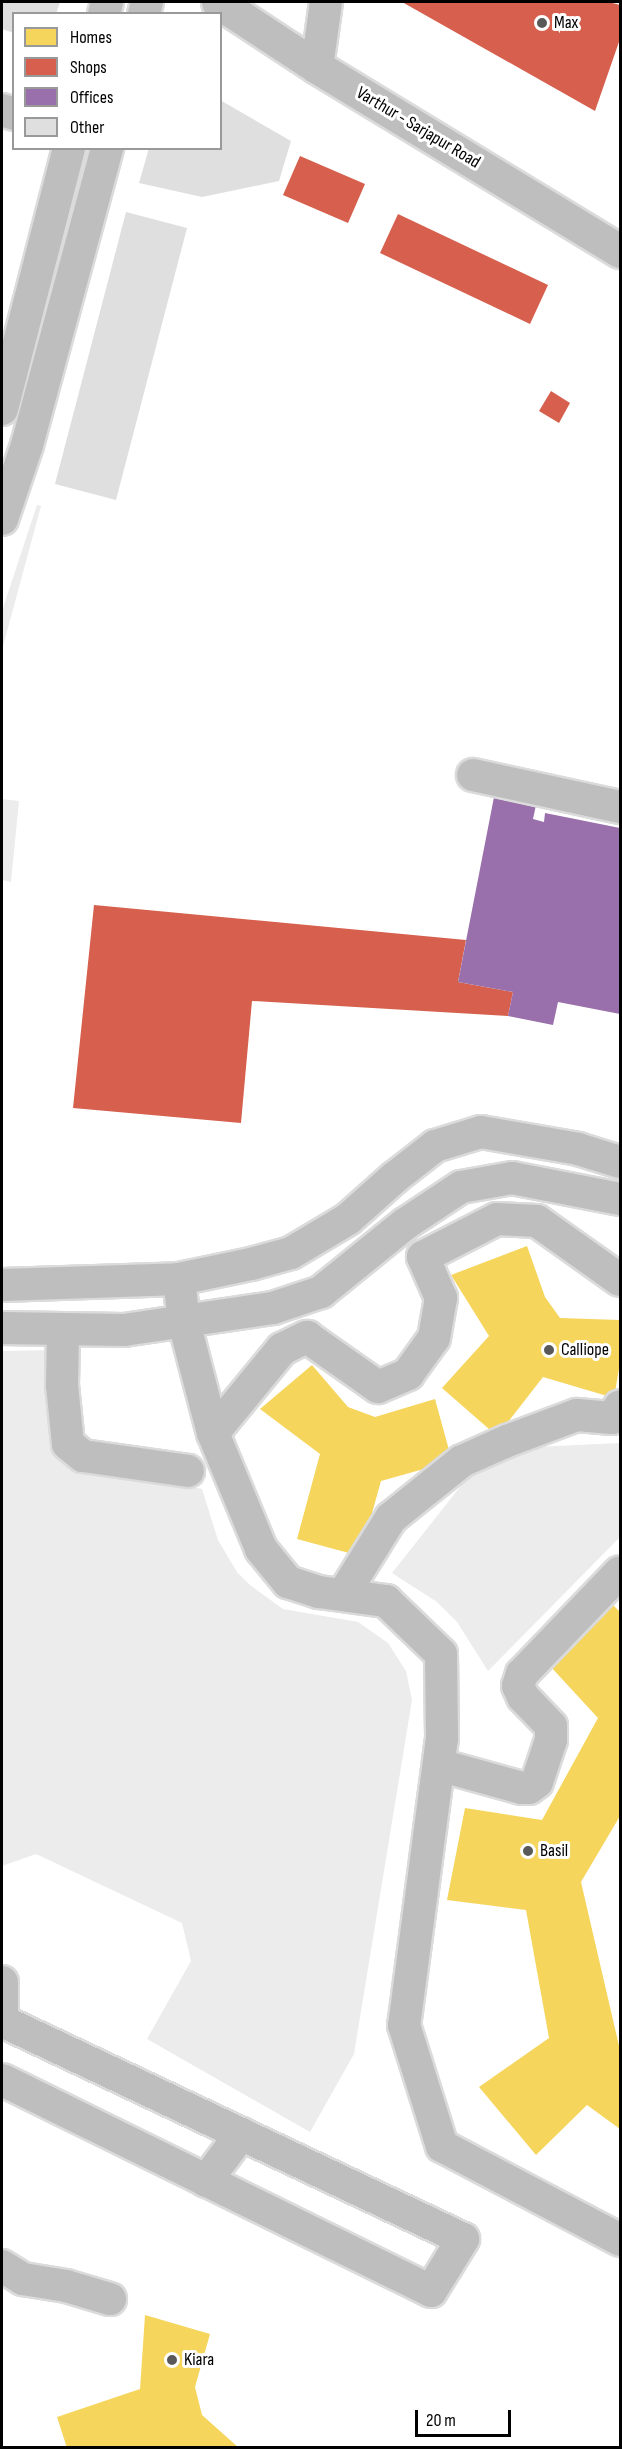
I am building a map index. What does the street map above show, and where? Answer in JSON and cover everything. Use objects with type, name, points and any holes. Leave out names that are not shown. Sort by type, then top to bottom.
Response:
[{"type":"main road","name":"Varthur - Sarjapur Road","points":[[218,2],[317,67],[621,251]]},
{"type":"street","points":[[317,67],[326,2]]},
{"type":"street","points":[[2,409],[68,150]]},
{"type":"street","points":[[2,519],[27,446],[106,150]]},
{"type":"street","points":[[473,775],[621,807]]},
{"type":"street","points":[[2,1285],[179,1279],[291,1253],[348,1218],[435,1146],[481,1132],[578,1149],[621,1162]]},
{"type":"street","points":[[2,1328],[124,1330],[273,1308],[321,1292],[405,1224],[461,1187],[512,1178],[621,1199]]},
{"type":"street","points":[[213,1433],[282,1349],[307,1337],[378,1387],[408,1374],[434,1338],[441,1298],[423,1257],[496,1219],[537,1221],[621,1280]]},
{"type":"street","points":[[179,1279],[184,1322],[213,1433],[261,1549],[288,1582],[320,1592],[386,1601],[441,1654],[442,1738],[404,2025],[442,2146],[621,2240]]},
{"type":"street","points":[[63,1329],[62,1385],[68,1444],[83,1456],[188,1471]]},
{"type":"street","points":[[343,1595],[391,1518],[462,1461],[578,1415],[612,1418],[621,1406]]},
{"type":"street","points":[[439,1765],[522,1788],[529,1788],[537,1782],[551,1740],[551,1726],[523,1697],[518,1686],[522,1674],[621,1572]]},
{"type":"street","points":[[2,1982],[2,2012]]},
{"type":"street","points":[[2,2021],[463,2239],[430,2291],[2,2080]]},
{"type":"street","points":[[206,2181],[241,2134]]},
{"type":"street","points":[[2,2266],[23,2279],[66,2286],[110,2299]]},
{"type":"shaded area","points":[[37,505],[41,506],[2,650],[2,611]]},
{"type":"shaded area","points":[[2,799],[19,801],[11,882],[2,880]]},
{"type":"shaded area","points":[[53,1350],[74,1459],[202,1489],[218,1540],[237,1572],[250,1585],[283,1609],[358,1622],[388,1643],[406,1671],[412,1700],[354,2054],[310,2132],[147,2039],[191,1961],[182,1923],[36,1854],[2,1866],[2,1351]]},
{"type":"shaded area","points":[[620,1443],[620,1537],[488,1671],[457,1622],[437,1602],[392,1573],[490,1449]]},
{"type":"building: Homes","name":"Calliope","points":[[527,1246],[545,1297],[560,1318],[620,1320],[620,1363],[614,1398],[543,1377],[497,1436],[442,1388],[489,1336],[451,1275]]},
{"type":"building: Homes","points":[[312,1365],[348,1407],[375,1417],[435,1399],[452,1461],[381,1481],[360,1556],[297,1539],[320,1454],[260,1409]]},
{"type":"building: Homes","name":"Basil","points":[[613,1605],[620,1612],[620,1816],[581,1882],[620,2050],[620,2129],[587,2105],[536,2155],[479,2087],[549,2038],[526,1910],[447,1900],[465,1808],[542,1820],[598,1718],[550,1666]]},
{"type":"building: Homes","name":"Kiara","points":[[145,2315],[210,2334],[195,2387],[202,2415],[239,2448],[67,2448],[57,2417],[140,2389]]},
{"type":"building: Shops","points":[[402,2],[609,2],[620,5],[620,39],[595,111]]},
{"type":"building: Shops","points":[[300,156],[365,184],[348,223],[283,195]]},
{"type":"building: Shops","points":[[398,214],[548,285],[530,324],[380,253]]},
{"type":"building: Shops","points":[[551,391],[570,403],[559,423],[539,411]]},
{"type":"building: Shops","points":[[94,905],[466,940],[458,982],[513,992],[508,1016],[252,1001],[241,1123],[73,1108]]},
{"type":"building: Offices","points":[[494,797],[536,805],[533,819],[544,822],[545,813],[620,828],[620,1014],[558,1002],[553,1025],[508,1016],[513,992],[458,982]]},
{"type":"building: Other","points":[[2,2],[60,2],[57,12],[12,12],[12,32],[2,29]]},
{"type":"building: Other","points":[[222,101],[291,141],[279,181],[202,197],[139,183],[148,150],[222,150]]},
{"type":"building: Other","points":[[126,212],[187,228],[116,500],[55,484]]},
{"type":"place","name":"Max","points":[[542,23]]},
{"type":"place","name":"Calliope","points":[[549,1350]]},
{"type":"place","name":"Basil","points":[[528,1851]]},
{"type":"place","name":"Kiara","points":[[172,2360]]}]
